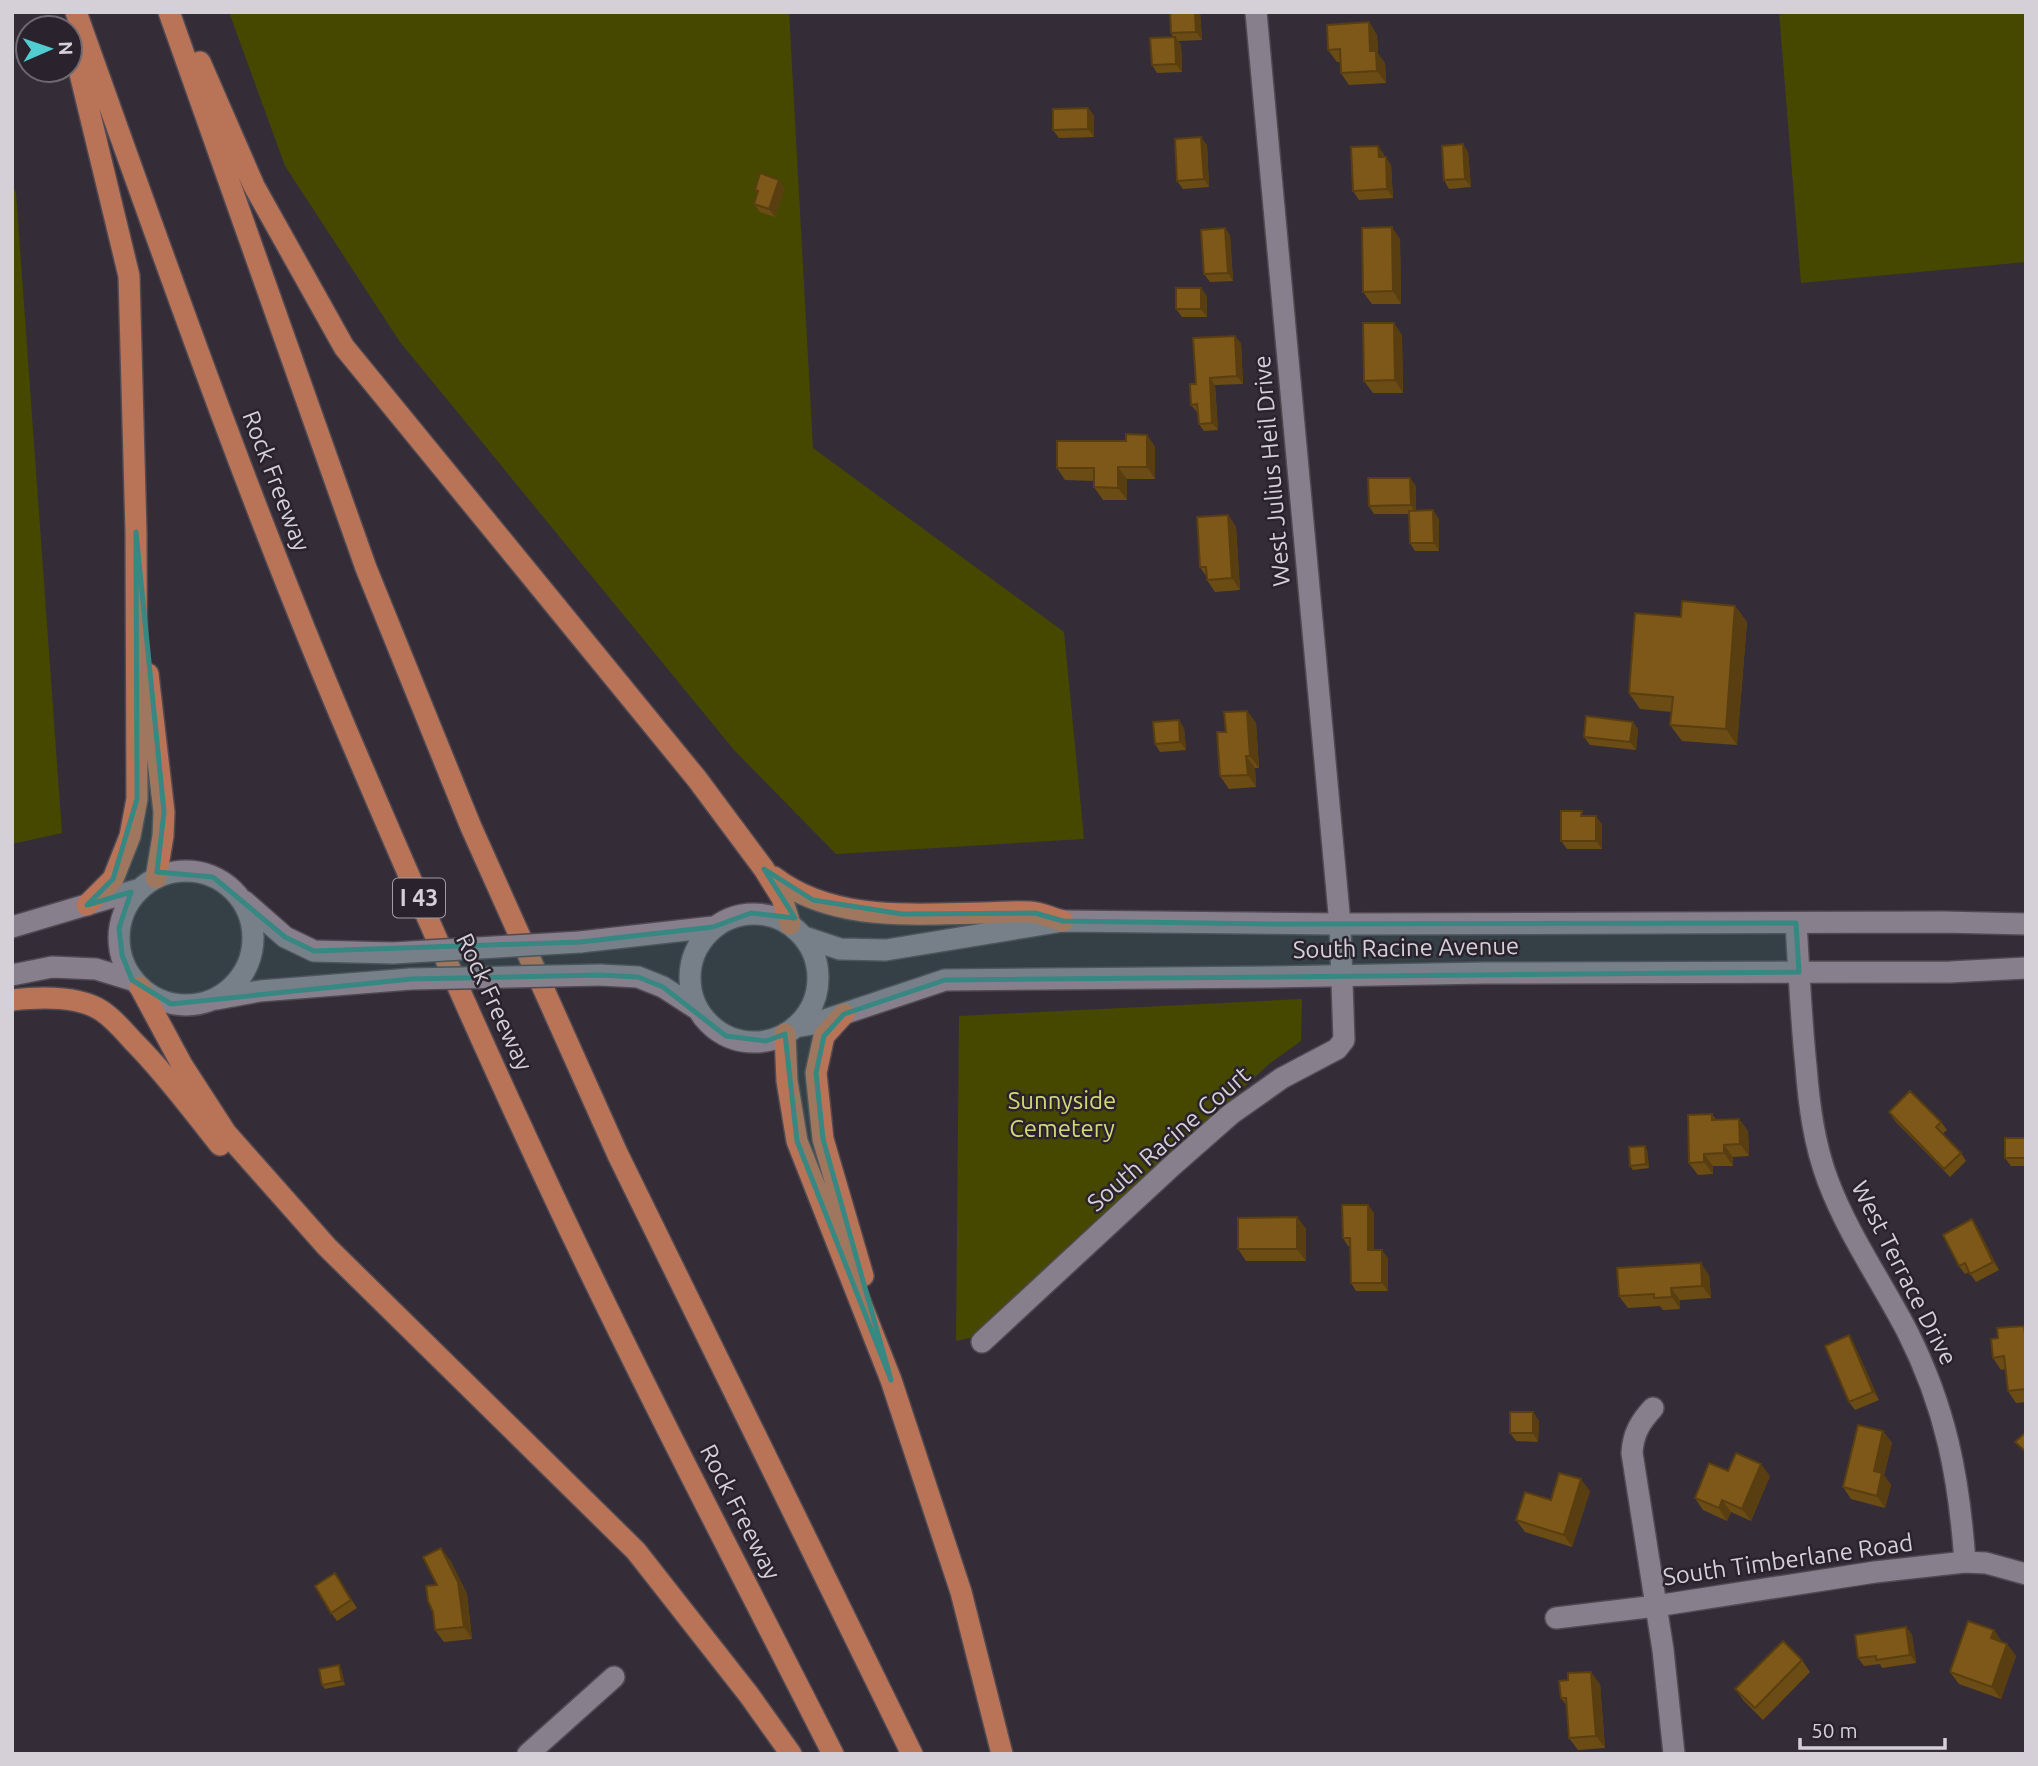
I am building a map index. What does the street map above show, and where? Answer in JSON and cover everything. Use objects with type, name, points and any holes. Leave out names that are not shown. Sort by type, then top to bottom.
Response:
[{"type":"highway","name":"Rock Freeway","points":[[76,12],[188,326],[268,535],[346,731],[433,932],[555,1199],[832,1754]]},
{"type":"highway","name":"Rock Freeway","points":[[169,12],[366,568],[471,827],[618,1155],[912,1754]]},
{"type":"highway","points":[[178,12],[254,186],[344,347],[696,779],[764,869],[797,930]]},
{"type":"highway","points":[[83,84],[129,276],[136,532],[137,799],[130,836],[113,879],[87,905]]},
{"type":"highway","points":[[136,532],[164,812],[163,836],[148,884]]},
{"type":"highway","points":[[764,869],[788,887],[813,900],[856,910],[902,914],[1035,913],[1063,921]]},
{"type":"highway","points":[[136,984],[182,1065],[226,1133],[327,1247],[636,1551],[749,1695],[791,1754]]},
{"type":"highway","points":[[12,1000],[37,997],[61,999],[101,1010],[157,1065],[223,1149],[274,1203],[327,1247]]},
{"type":"highway","points":[[844,1014],[824,1035],[816,1073],[823,1139],[891,1380],[961,1592],[1002,1754]]},
{"type":"highway","points":[[790,1031],[787,1081],[797,1141],[891,1380]]},
{"type":"main road","name":"West Julius Heil Drive","points":[[1256,12],[1340,924]]},
{"type":"main road","points":[[12,927],[87,905],[174,872],[194,872],[213,877],[230,887],[285,937],[314,951],[393,953],[580,942],[713,927]]},
{"type":"main road","points":[[136,984],[122,955],[119,928],[125,909],[148,884]]},
{"type":"main road","points":[[212,1000],[231,988],[245,970],[252,949],[251,926],[244,905],[230,887]]},
{"type":"main road","points":[[751,913],[771,915],[797,930],[813,951],[818,984],[810,1007],[790,1031],[766,1041],[746,1042],[726,1036],[709,1025],[697,1009],[690,988],[690,965],[698,944],[713,927],[730,917],[751,913]]},
{"type":"main road","name":"South Racine Avenue","points":[[797,930],[840,949],[886,950],[1063,921],[1340,924],[2026,924]]},
{"type":"main road","name":"West Terrace Drive","points":[[1796,923],[1809,1097],[1815,1137],[1827,1179],[1844,1219],[1907,1331],[1938,1405],[1954,1465],[1965,1562]]},
{"type":"main road","name":"South Racine Court","points":[[982,1342],[1231,1114],[1282,1078],[1341,1045],[1345,1033],[1340,924]]},
{"type":"main road","points":[[12,975],[51,967],[96,968],[136,984],[152,996],[171,1004],[192,1005],[260,991],[411,979],[600,975],[638,978],[663,987],[697,1009]]},
{"type":"main road","name":"South Racine Avenue","points":[[790,1031],[946,979],[1950,972],[2026,968]]},
{"type":"main road","points":[[1653,1408],[1637,1429],[1632,1453],[1663,1650],[1674,1754]]},
{"type":"main road","name":"South Timberlane Road","points":[[1556,1618],[1656,1606],[1875,1572],[1965,1562],[1986,1563],[2026,1574]]},
{"type":"main road","points":[[528,1754],[614,1677]]},
{"type":"highlighted area","points":[[136,532],[164,812],[157,872],[213,877],[285,937],[314,951],[580,942],[713,927],[751,913],[795,918],[764,869],[813,900],[902,914],[1035,913],[1063,921],[1275,924],[1796,923],[1799,972],[945,980],[844,1014],[824,1036],[816,1073],[823,1139],[891,1380],[797,1141],[785,1034],[766,1041],[726,1036],[663,987],[638,977],[600,975],[411,979],[171,1004],[132,980],[122,955],[119,928],[131,892],[87,905],[113,879],[137,799]]},
{"type":"green space","points":[[229,12],[789,12],[813,448],[1064,632],[1084,839],[836,854],[734,750],[400,342],[285,166]]},
{"type":"green space","points":[[1779,12],[2026,12],[2026,262],[1801,283]]},
{"type":"green space","points":[[12,183],[16,193],[62,833],[12,844]]},
{"type":"green space","name":"Sunnyside Cemetery","points":[[1302,999],[1301,1041],[1269,1064],[978,1336],[956,1341],[959,1016]]},
{"type":"building","points":[[1170,12],[1195,12],[1196,32],[1171,33]]},
{"type":"building","points":[[1369,22],[1370,51],[1376,51],[1377,71],[1341,73],[1340,49],[1328,50],[1327,25]]},
{"type":"building","points":[[1175,37],[1176,64],[1152,65],[1150,38]]},
{"type":"building","points":[[1088,108],[1088,129],[1053,130],[1053,109]]},
{"type":"building","points":[[1201,137],[1204,179],[1177,181],[1175,139]]},
{"type":"building","points":[[1463,144],[1465,179],[1444,180],[1442,146]]},
{"type":"building","points":[[1378,146],[1379,157],[1386,157],[1387,189],[1353,191],[1351,147]]},
{"type":"building","points":[[760,173],[779,180],[769,209],[754,204]]},
{"type":"building","points":[[1392,227],[1393,291],[1363,292],[1362,228]]},
{"type":"building","points":[[1225,228],[1228,273],[1204,274],[1201,230]]},
{"type":"building","points":[[1176,288],[1201,288],[1201,309],[1176,309]]},
{"type":"building","points":[[1363,323],[1394,323],[1395,380],[1364,381]]},
{"type":"building","points":[[1235,336],[1237,376],[1210,378],[1212,423],[1199,424],[1197,404],[1191,405],[1190,384],[1196,384],[1193,338]]},
{"type":"building","points":[[1126,434],[1147,435],[1147,467],[1118,467],[1118,488],[1094,487],[1094,468],[1057,468],[1057,441],[1126,441]]},
{"type":"building","points":[[1368,478],[1410,478],[1411,505],[1369,506]]},
{"type":"building","points":[[1433,510],[1434,543],[1410,543],[1409,511]]},
{"type":"building","points":[[1228,515],[1232,578],[1207,580],[1206,567],[1200,567],[1197,517]]},
{"type":"building","points":[[1682,601],[1735,606],[1726,729],[1670,725],[1673,697],[1629,693],[1635,613],[1681,617]]},
{"type":"building","points":[[1247,711],[1250,756],[1246,756],[1248,775],[1220,776],[1217,732],[1226,732],[1224,712]]},
{"type":"building","points":[[1586,716],[1633,722],[1630,742],[1584,737]]},
{"type":"building","points":[[1179,720],[1180,742],[1155,744],[1153,722]]},
{"type":"building","points":[[1561,811],[1582,811],[1581,816],[1596,816],[1596,841],[1561,841]]},
{"type":"building","points":[[1910,1091],[1941,1122],[1936,1127],[1961,1153],[1944,1169],[1889,1112]]},
{"type":"building","points":[[1712,1114],[1712,1120],[1739,1119],[1740,1144],[1724,1145],[1724,1153],[1704,1154],[1704,1162],[1689,1163],[1688,1115]]},
{"type":"building","points":[[2005,1138],[2026,1138],[2026,1165],[2025,1158],[2005,1158]]},
{"type":"building","points":[[1645,1146],[1646,1164],[1630,1166],[1629,1147]]},
{"type":"building","points":[[1342,1205],[1368,1205],[1368,1250],[1382,1250],[1382,1283],[1351,1283],[1350,1238],[1343,1238]]},
{"type":"building","points":[[1297,1217],[1297,1249],[1238,1249],[1238,1218]]},
{"type":"building","points":[[1972,1219],[1993,1262],[1970,1274],[1965,1263],[1959,1266],[1943,1235]]},
{"type":"building","points":[[1701,1263],[1702,1286],[1671,1288],[1672,1297],[1654,1298],[1654,1294],[1619,1296],[1617,1268]]},
{"type":"building","points":[[2024,1326],[2026,1389],[2008,1391],[2004,1356],[1993,1358],[1991,1339],[1998,1338],[1997,1328]]},
{"type":"building","points":[[1849,1335],[1873,1392],[1849,1402],[1825,1346]]},
{"type":"building","points":[[1510,1412],[1533,1412],[1533,1433],[1510,1433]]},
{"type":"building","points":[[1858,1425],[1883,1431],[1874,1471],[1882,1473],[1877,1496],[1843,1487]]},
{"type":"building","points":[[2026,1432],[2026,1452],[2015,1442]]},
{"type":"building","points":[[1736,1453],[1761,1464],[1742,1509],[1722,1500],[1719,1508],[1695,1498],[1709,1463],[1728,1471]]},
{"type":"building","points":[[1559,1473],[1581,1479],[1564,1535],[1516,1520],[1525,1492],[1551,1500]]},
{"type":"building","points":[[441,1548],[458,1582],[464,1627],[435,1630],[426,1586],[437,1585],[423,1557]]},
{"type":"building","points":[[335,1573],[351,1600],[331,1613],[315,1586]]},
{"type":"building","points":[[1968,1621],[1994,1630],[1991,1638],[2007,1644],[1992,1687],[1950,1672]]},
{"type":"building","points":[[1906,1627],[1910,1655],[1876,1660],[1876,1656],[1858,1658],[1855,1635]]},
{"type":"building","points":[[1783,1641],[1802,1660],[1755,1708],[1735,1689]]},
{"type":"building","points":[[339,1665],[342,1681],[322,1685],[319,1669]]},
{"type":"building","points":[[1591,1672],[1596,1736],[1569,1738],[1566,1698],[1561,1698],[1559,1681],[1568,1680],[1568,1673]]}]
